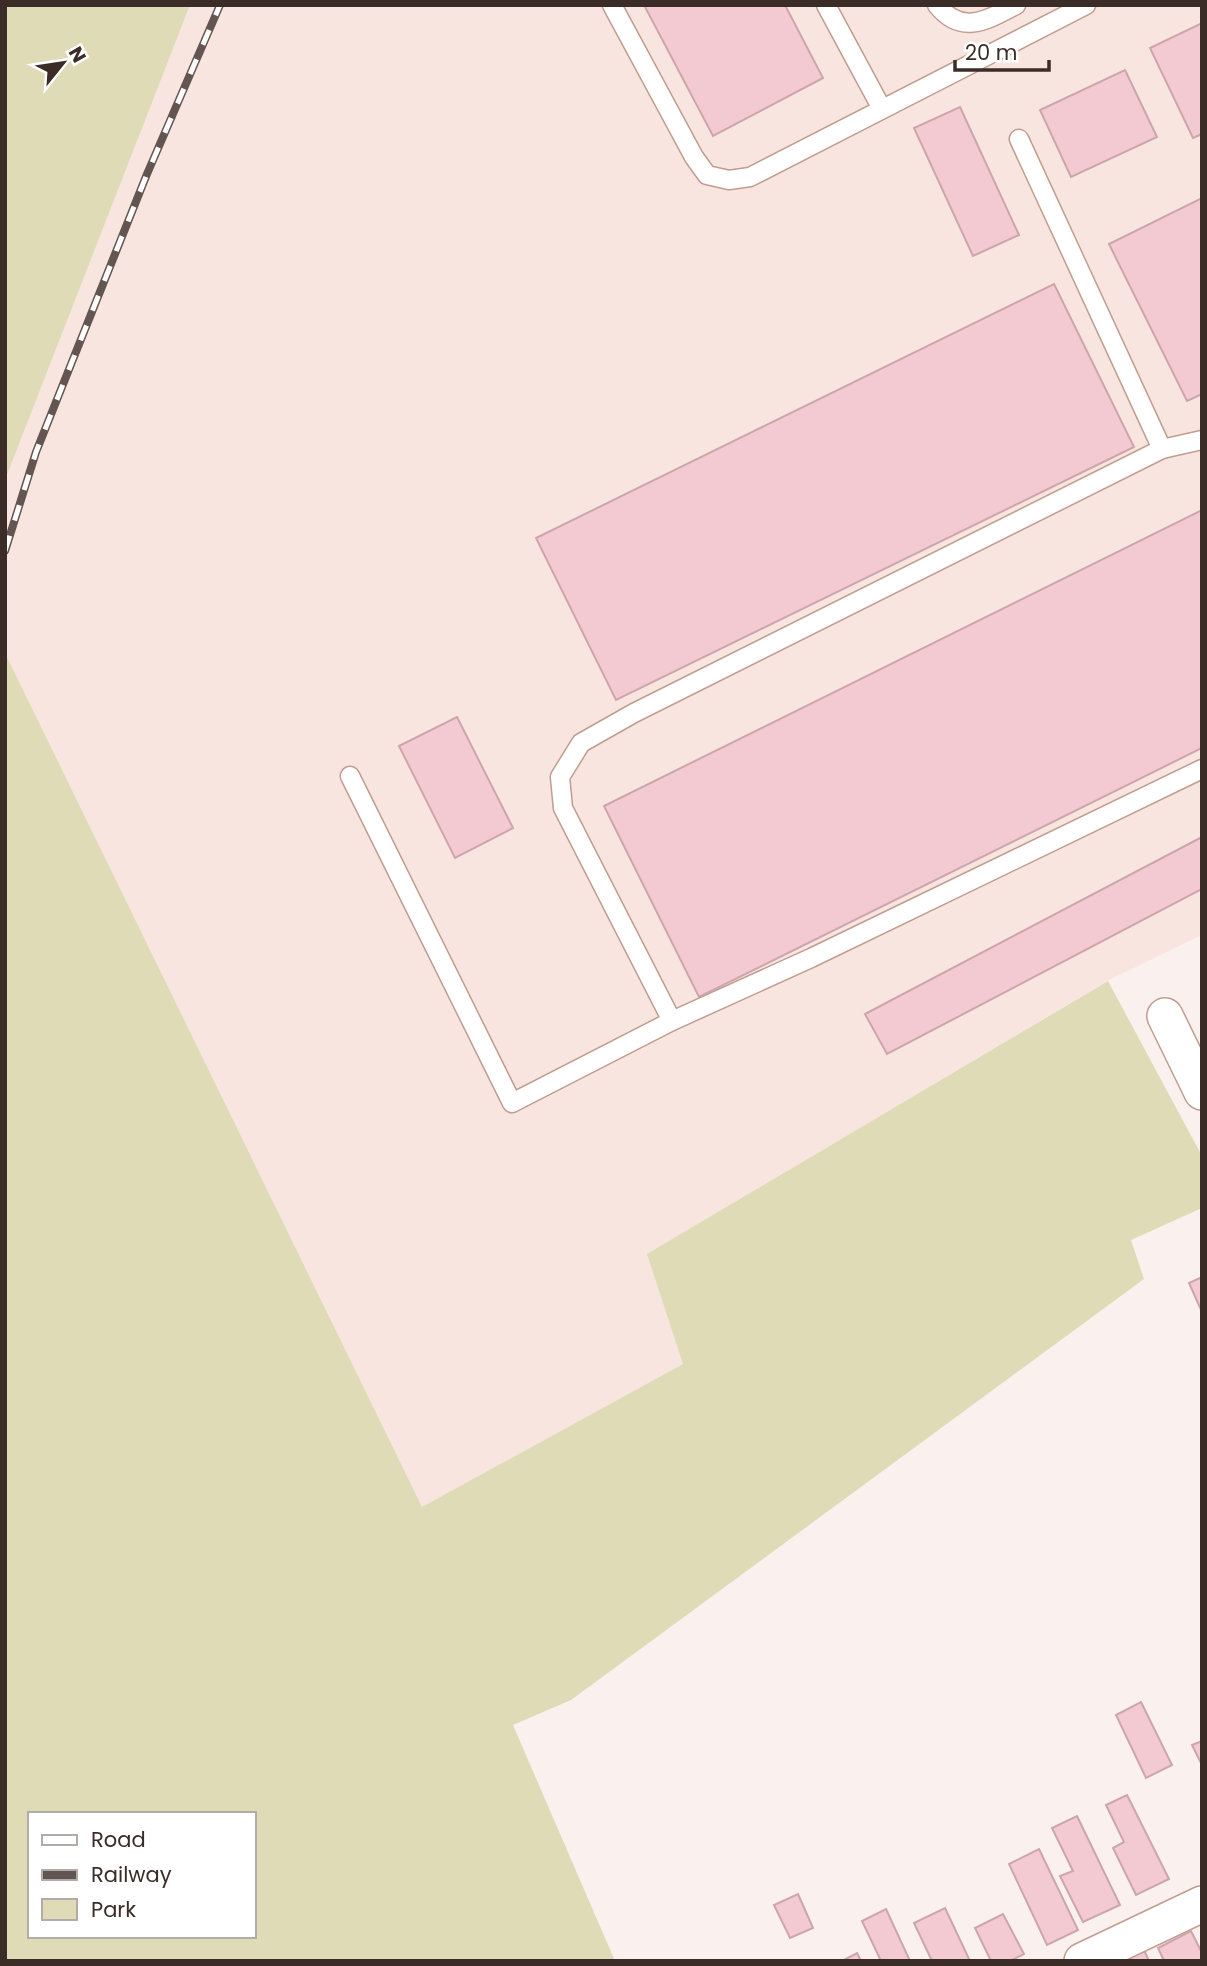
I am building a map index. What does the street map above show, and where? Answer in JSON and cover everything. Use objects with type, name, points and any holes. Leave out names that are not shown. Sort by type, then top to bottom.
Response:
[{"type":"street","points":[[1165,1016],[1202,1092]]},
{"type":"street","points":[[1082,1961],[1202,1904]]},
{"type":"lane","points":[[612,5],[694,157],[707,175],[729,180],[750,177],[1086,5]]},
{"type":"lane","points":[[826,5],[882,109]]},
{"type":"lane","points":[[937,5],[947,17],[966,25],[991,18],[1016,5]]},
{"type":"lane","points":[[1019,139],[1162,449]]},
{"type":"lane","points":[[672,1021],[563,808],[560,776],[581,743],[634,713],[1162,449],[1202,440]]},
{"type":"lane","points":[[350,776],[512,1103],[672,1021],[811,958],[1202,769]]},
{"type":"shaded area","points":[[190,5],[1202,5],[1202,935],[1107,981],[648,1254],[683,1364],[422,1508],[5,653],[5,480]]},
{"type":"green space","points":[[5,5],[190,5],[5,480]]},
{"type":"green space","points":[[5,653],[422,1507],[683,1364],[647,1254],[1108,981],[1202,1156],[1202,1208],[1131,1240],[1144,1279],[571,1700],[513,1725],[615,1961],[5,1961]]},
{"type":"building","points":[[644,5],[785,5],[823,78],[713,136]]},
{"type":"building","points":[[1202,23],[1202,134],[1193,138],[1150,48]]},
{"type":"building","points":[[1125,70],[1157,137],[1071,177],[1040,110]]},
{"type":"building","points":[[960,107],[1019,235],[973,256],[914,128]]},
{"type":"building","points":[[1202,198],[1202,394],[1187,401],[1109,244]]},
{"type":"building","points":[[1054,284],[1134,447],[616,700],[536,538]]},
{"type":"building","points":[[1202,510],[1202,748],[699,997],[604,806]]},
{"type":"building","points":[[457,717],[513,828],[455,858],[399,746]]},
{"type":"building","points":[[1202,837],[1202,889],[887,1054],[865,1014]]},
{"type":"building","points":[[1202,1277],[1202,1312],[1189,1283]]},
{"type":"building","points":[[1141,1702],[1172,1765],[1146,1778],[1116,1715]]},
{"type":"building","points":[[1202,1741],[1202,1765],[1192,1745]]},
{"type":"building","points":[[1127,1795],[1169,1879],[1136,1895],[1113,1848],[1124,1842],[1106,1805]]},
{"type":"building","points":[[1077,1816],[1120,1905],[1083,1922],[1060,1876],[1073,1871],[1052,1828]]},
{"type":"building","points":[[1039,1849],[1078,1930],[1047,1945],[1009,1864]]},
{"type":"building","points":[[798,1894],[813,1928],[790,1938],[774,1905]]},
{"type":"building","points":[[945,1908],[970,1961],[932,1961],[914,1923]]},
{"type":"building","points":[[886,1909],[910,1961],[881,1961],[862,1921]]},
{"type":"building","points":[[1003,1914],[1024,1954],[1010,1961],[991,1961],[975,1928]]},
{"type":"building","points":[[1191,1931],[1202,1953],[1202,1961],[1164,1961],[1158,1948]]},
{"type":"building","points":[[1144,1950],[1149,1961],[1121,1961]]},
{"type":"building","points":[[857,1953],[861,1961],[842,1961]]},
{"type":"railway","points":[[5,551],[36,452],[147,174],[220,5]]}]
